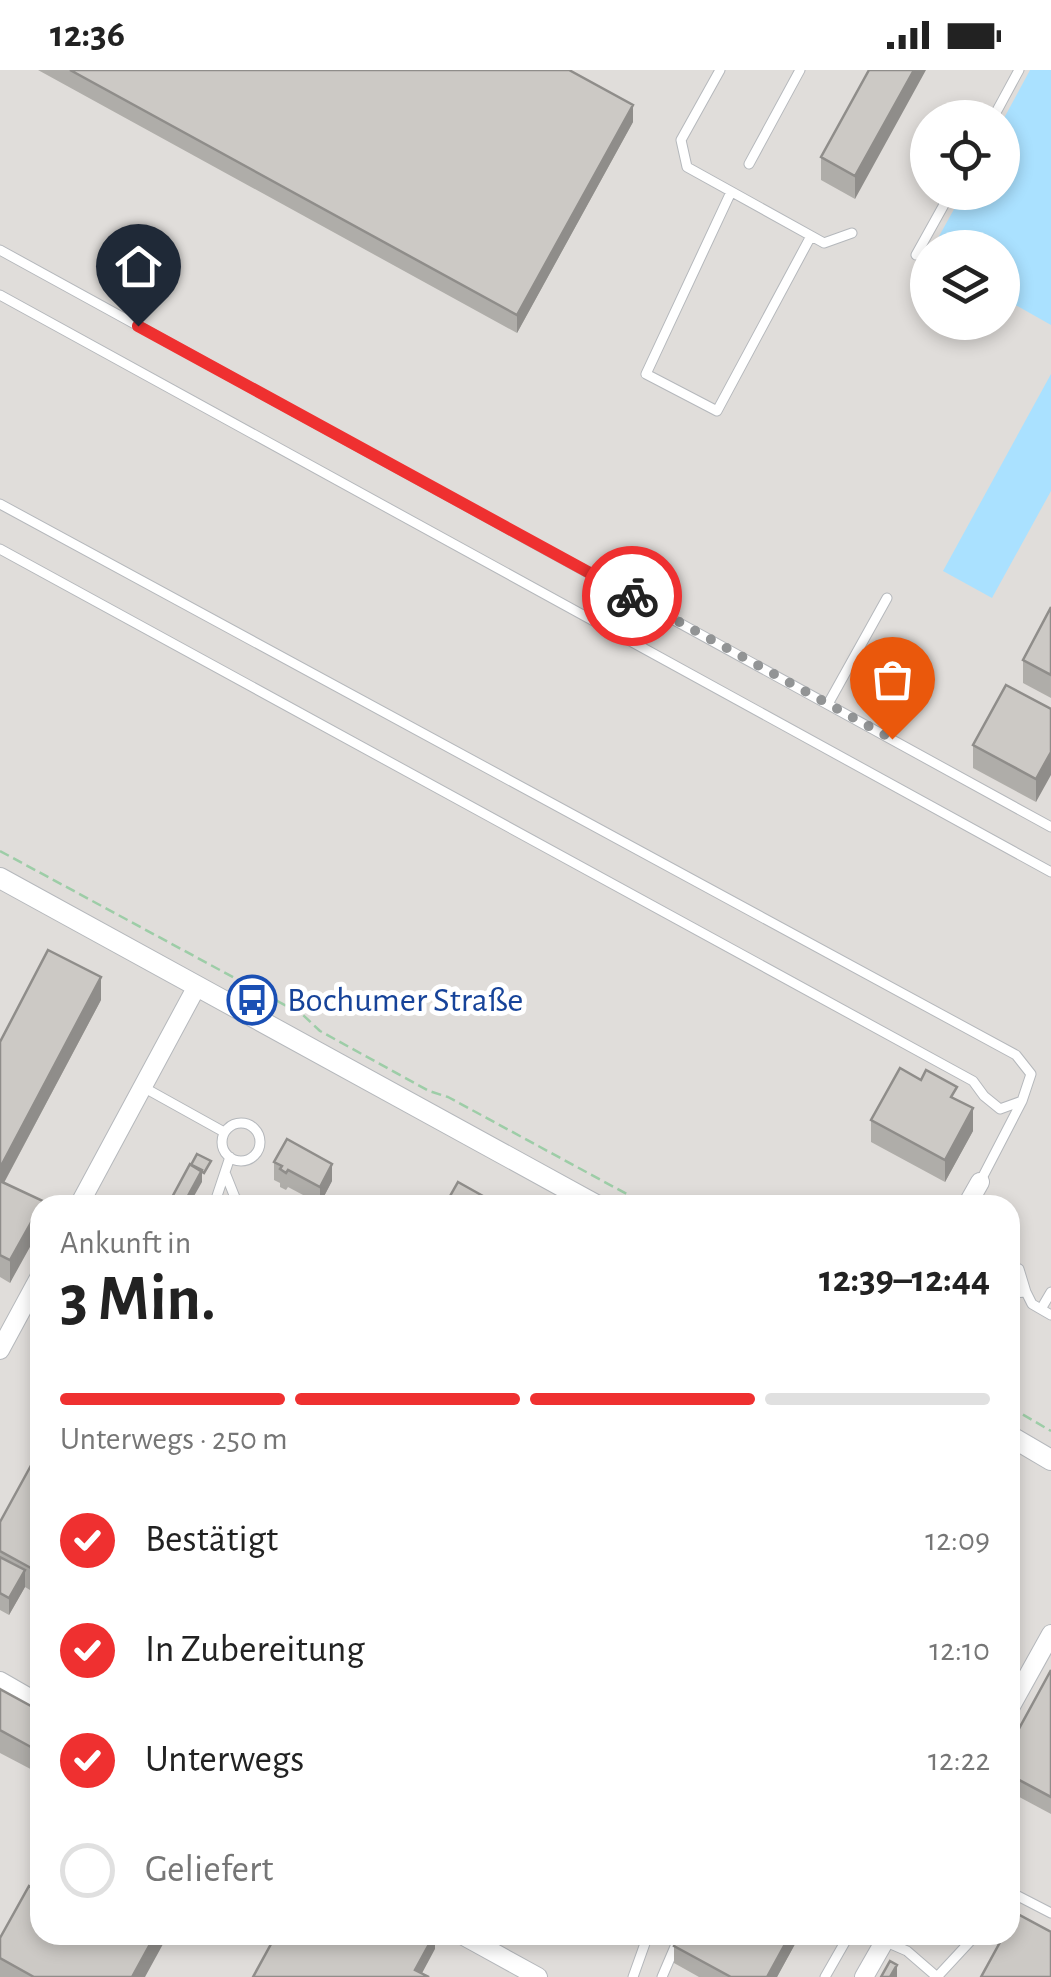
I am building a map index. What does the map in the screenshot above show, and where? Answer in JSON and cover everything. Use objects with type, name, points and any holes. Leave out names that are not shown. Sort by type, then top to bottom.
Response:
[{"type":"street","points":[[0,878],[578,1195]]},
{"type":"street","points":[[84,1195],[198,986]]},
{"type":"street","points":[[973,1195],[980,1182]]},
{"type":"street","points":[[0,1350],[30,1294]]},
{"type":"street","points":[[1020,1442],[1051,1460]]},
{"type":"street","points":[[1020,1690],[1051,1634]]},
{"type":"street","points":[[0,1681],[30,1698]]},
{"type":"street","points":[[479,1945],[530,1975]]},
{"type":"street","points":[[864,1977],[882,1945]]},
{"type":"lane","points":[[720,70],[681,140],[687,167],[824,243],[852,232]]},
{"type":"lane","points":[[748,164],[800,70]]},
{"type":"lane","points":[[1002,100],[1019,70]]},
{"type":"lane","points":[[732,192],[646,374],[717,411],[810,236]]},
{"type":"lane","points":[[0,250],[1051,826]]},
{"type":"lane","points":[[0,295],[1051,872]]},
{"type":"lane","points":[[0,504],[1016,1055],[1031,1074],[1022,1102],[980,1182]]},
{"type":"lane","points":[[0,548],[973,1081],[1000,1108],[1022,1102]]},
{"type":"lane","points":[[828,704],[887,598]]},
{"type":"lane","points":[[143,1087],[224,1132]]},
{"type":"lane","points":[[240,1122],[256,1129],[260,1146],[256,1155],[239,1161],[230,1157],[224,1150],[224,1132],[240,1122]]},
{"type":"lane","points":[[218,1195],[230,1157]]},
{"type":"lane","points":[[226,1175],[233,1195]]},
{"type":"lane","points":[[1041,1309],[1051,1292]]},
{"type":"lane","points":[[1020,1296],[1051,1315]]},
{"type":"lane","points":[[1020,1897],[1051,1913]]},
{"type":"lane","points":[[632,1977],[644,1945]]},
{"type":"lane","points":[[662,1977],[676,1945]]},
{"type":"lane","points":[[825,1977],[843,1945]]},
{"type":"lane","points":[[897,1945],[937,1977],[967,1945]]},
{"type":"path","points":[[0,851],[303,1015],[320,1031],[429,1091],[448,1096],[629,1195]]},
{"type":"path","points":[[1020,1413],[1051,1431]]},
{"type":"shaded area","points":[[0,70],[1051,70],[1051,1977],[0,1977]]},
{"type":"water","points":[[1030,70],[1051,70],[1051,325],[1020,308],[1020,230],[942,230],[954,210],[1020,210],[1020,100],[1014,100]]},
{"type":"water","points":[[1051,374],[1051,491],[992,598],[943,571]]},
{"type":"building","points":[[70,70],[569,70],[633,105],[517,315]]},
{"type":"building","points":[[869,70],[914,70],[855,176],[821,157]]},
{"type":"building","points":[[1051,607],[1051,675],[1023,660]]},
{"type":"building","points":[[1006,685],[1051,709],[1051,752],[1036,779],[973,745]]},
{"type":"building","points":[[48,950],[101,977],[0,1168],[0,1042]]},
{"type":"building","points":[[900,1068],[921,1080],[926,1070],[957,1087],[951,1097],[973,1108],[945,1160],[871,1120]]},
{"type":"building","points":[[287,1139],[332,1164],[320,1187],[288,1170],[286,1173],[274,1162]]},
{"type":"building","points":[[197,1154],[211,1161],[204,1173],[191,1165]]},
{"type":"building","points":[[190,1164],[202,1170],[188,1195],[173,1195]]},
{"type":"building","points":[[0,1181],[30,1195],[30,1224],[10,1260],[0,1255]]},
{"type":"building","points":[[458,1182],[481,1195],[451,1195]]},
{"type":"building","points":[[30,1467],[30,1568],[0,1551],[0,1522]]},
{"type":"building","points":[[0,1557],[25,1570],[9,1598],[0,1593]]},
{"type":"building","points":[[1051,1670],[1051,1797],[1020,1780],[1020,1727]]},
{"type":"building","points":[[0,1689],[30,1706],[30,1746],[0,1730]]},
{"type":"building","points":[[29,1886],[30,1945],[150,1945],[132,1977],[34,1977],[0,1958],[0,1938]]},
{"type":"building","points":[[1020,1915],[1051,1932],[1051,1977],[981,1977],[999,1945],[1020,1945]]},
{"type":"building","points":[[271,1945],[429,1945],[415,1970],[429,1977],[253,1977]]},
{"type":"building","points":[[785,1945],[767,1977],[731,1977],[674,1946]]},
{"type":"building","points":[[890,1961],[897,1965],[890,1977],[881,1977]]},
{"type":"way so far","points":[[632,596],[892,739]]},
{"type":"place","name":"Bochumer Straße","points":[[252,1000]]},
{"type":"route","points":[[138,326],[632,596]]}]
